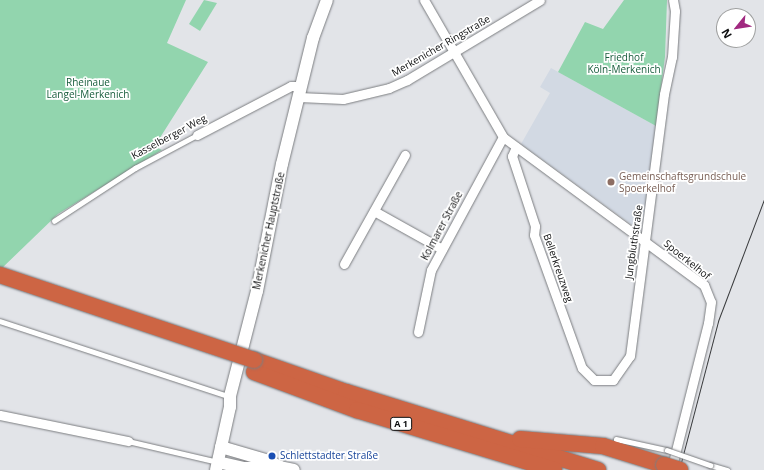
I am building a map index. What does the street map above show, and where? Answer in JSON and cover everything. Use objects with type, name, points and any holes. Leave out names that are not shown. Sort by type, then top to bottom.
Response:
[{"type":"highway","name":"A 1","points":[[0,275],[252,365],[357,410],[554,470]]},
{"type":"highway","name":"A 1","points":[[0,287],[598,470]]},
{"type":"highway","name":"A 1","points":[[463,429],[525,440],[603,446],[667,462],[680,470]]},
{"type":"street","name":"Merkenicher Hauptstraße","points":[[217,466],[230,408],[230,396],[257,291],[300,92],[313,38],[327,0]]},
{"type":"street","points":[[424,0],[453,53],[503,137]]},
{"type":"street","name":"Merkenicher Ringstraße","points":[[300,92],[326,100],[364,96],[407,80],[540,0]]},
{"type":"street","name":"Jungbluthstraße","points":[[606,381],[613,380],[630,356],[664,94],[672,57],[675,11],[673,0]]},
{"type":"street","name":"Kasselberger Weg","points":[[197,135],[291,86],[300,92]]},
{"type":"street","name":"Spoerkelhof","points":[[503,137],[704,286],[711,302],[708,323],[667,462]]},
{"type":"street","name":"Kolmarer Straße","points":[[418,332],[431,270],[503,137]]},
{"type":"street","name":"Bellerkreuzweg","points":[[516,147],[512,156],[535,226],[534,235],[561,304],[568,334],[587,376],[594,380],[606,381]]},
{"type":"street","points":[[344,264],[405,155]]},
{"type":"street","points":[[374,211],[442,249]]},
{"type":"street","points":[[0,415],[128,441]]},
{"type":"street","points":[[221,447],[269,461],[280,467]]},
{"type":"street","points":[[217,466],[244,468],[280,467],[294,470]]},
{"type":"lane","name":"Kasselberger Weg","points":[[54,221],[135,168],[197,135]]},
{"type":"lane","points":[[0,322],[230,396]]},
{"type":"lane","points":[[616,440],[667,462],[710,464],[727,470]]},
{"type":"lane","points":[[128,441],[217,466]]},
{"type":"shaded area","name":"Gemeinschaftsgrundschule Spoerkelhof","points":[[551,68],[656,126],[643,220],[638,224],[632,225],[521,144],[550,93],[540,87]]},
{"type":"green space","name":"Rheinaue Langel-Merkenich","points":[[0,0],[186,0],[167,43],[208,62],[156,144],[156,147],[162,150],[58,214],[0,270]]},
{"type":"green space","points":[[204,0],[217,3],[200,31],[189,24]]},
{"type":"green space","name":"Friedhof Köln-Merkenich","points":[[624,0],[667,0],[665,57],[656,126],[558,72],[585,22],[603,29]]},
{"type":"tram line","points":[[679,470],[718,321],[764,199]]},
{"type":"place","name":"Gemeinschaftsgrundschule Spoerkelhof","points":[[611,182]]},
{"type":"place","name":"Schlettstadter Straße","points":[[272,456]]}]
